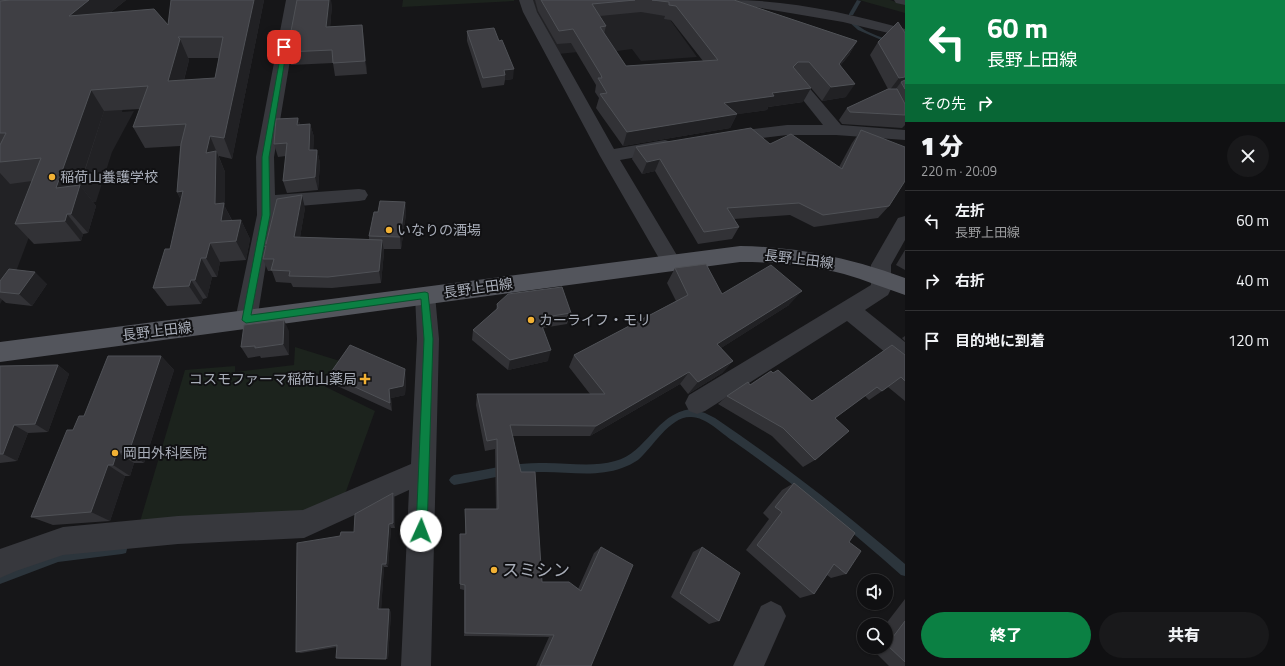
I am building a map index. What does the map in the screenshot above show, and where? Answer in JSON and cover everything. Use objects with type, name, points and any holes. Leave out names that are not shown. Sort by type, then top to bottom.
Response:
[{"type":"main road","name":"長野上田線","points":[[0,352],[740,254],[792,256],[824,260],[880,276],[905,287]]},
{"type":"street","points":[[246,320],[266,215],[265,157],[293,0]]},
{"type":"street","points":[[526,0],[530,12],[609,156],[671,262]]},
{"type":"street","points":[[737,0],[831,14],[866,22],[905,34]]},
{"type":"street","points":[[901,0],[905,1]]},
{"type":"street","points":[[795,80],[836,130]]},
{"type":"street","points":[[712,139],[787,130],[836,130],[905,135]]},
{"type":"street","points":[[609,156],[682,143]]},
{"type":"street","points":[[266,203],[359,195]]},
{"type":"street","points":[[697,403],[881,289],[881,265],[903,231]]},
{"type":"street","points":[[416,666],[428,339],[425,295]]},
{"type":"street","points":[[848,309],[905,355]]},
{"type":"street","points":[[0,564],[9,559],[63,541],[178,530],[304,524],[423,471]]},
{"type":"street","points":[[748,666],[771,616]]},
{"type":"shaded area","points":[[403,0],[514,0],[514,1],[402,7]]},
{"type":"shaded area","points":[[531,0],[691,0],[688,22],[671,21],[697,57],[641,61],[632,49],[610,52],[608,49],[558,54]]},
{"type":"shaded area","points":[[859,0],[890,0],[905,5],[905,13]]},
{"type":"shaded area","name":"稲荷山養護学校","points":[[0,24],[133,73],[122,112],[134,111],[112,152],[96,202],[40,208],[12,282],[0,304]]},
{"type":"shaded area","points":[[295,347],[343,362],[326,387],[375,411],[345,494],[301,516],[139,525],[185,370],[235,366],[235,372],[294,365]]},
{"type":"building","points":[[89,0],[69,16],[154,9],[168,25],[171,0],[254,0],[224,138],[210,136],[206,153],[216,151],[215,204],[224,203],[221,221],[241,220],[236,241],[210,243],[206,258],[201,258],[195,280],[191,280],[189,286],[153,288],[165,249],[170,249],[183,191],[177,192],[181,144],[186,124],[133,127],[148,86],[91,90],[56,188],[80,185],[71,214],[67,214],[65,221],[15,224],[41,158],[0,162],[0,145],[6,133],[0,133],[0,1]],"holes":[[[178,37],[223,37],[215,78],[168,81],[180,39]]]},
{"type":"building","points":[[297,0],[329,0],[326,27],[362,25],[365,61],[333,63],[332,50],[287,52]]},
{"type":"building","points":[[541,0],[635,0],[592,4],[606,26],[600,27],[626,66],[718,60],[676,6],[669,5],[669,2],[652,0],[734,0],[857,41],[839,64],[855,84],[831,87],[809,62],[798,62],[793,67],[811,88],[772,93],[774,96],[724,103],[737,114],[627,132],[600,94],[607,93],[598,78],[602,78],[601,75],[573,29],[559,31]]},
{"type":"building","points":[[898,22],[905,33],[905,77],[899,78],[878,42]]},
{"type":"building","points":[[494,28],[499,41],[502,40],[514,69],[504,70],[505,75],[483,78],[467,31]]},
{"type":"building","points":[[905,80],[905,89],[901,82]]},
{"type":"building","points":[[888,89],[897,89],[905,104],[905,115],[850,112],[847,108]]},
{"type":"building","points":[[298,118],[297,125],[310,124],[309,150],[317,150],[315,177],[283,181],[287,143],[274,144],[276,119]]},
{"type":"building","points":[[751,128],[770,144],[791,134],[842,169],[861,130],[905,147],[905,181],[889,206],[823,215],[799,203],[727,208],[739,227],[704,232],[660,159],[647,162],[636,147]]},
{"type":"building","points":[[302,195],[294,237],[382,240],[379,271],[328,277],[289,276],[290,271],[271,270],[274,259],[263,259],[266,246],[263,247],[266,233],[266,244],[277,199]]},
{"type":"building","points":[[380,201],[405,202],[400,237],[369,236],[374,212],[378,212]]},
{"type":"building","points":[[706,264],[722,294],[771,265],[802,291],[717,344],[733,361],[698,382],[689,372],[596,426],[510,425],[521,472],[535,472],[542,582],[569,582],[581,591],[601,547],[633,565],[591,666],[540,666],[554,635],[465,633],[465,585],[460,584],[460,534],[466,534],[465,509],[498,509],[497,439],[487,441],[477,394],[605,394],[574,355],[688,295],[675,268]]},
{"type":"building","points":[[9,269],[35,272],[19,294],[0,292],[0,281]]},
{"type":"building","points":[[562,287],[571,313],[539,318],[551,350],[510,360],[473,330],[498,308],[497,304],[508,294]]},
{"type":"building","points":[[284,320],[283,344],[255,348],[255,346],[241,347],[244,325]]},
{"type":"building","points":[[350,345],[405,369],[403,386],[389,389],[390,403],[329,375]]},
{"type":"building","points":[[892,345],[905,355],[905,381],[901,377],[882,391],[877,387],[835,418],[849,431],[815,460],[783,428],[727,396],[748,382],[750,385],[771,371],[773,373],[778,370],[812,401]]},
{"type":"building","points":[[108,356],[161,356],[129,452],[117,452],[113,465],[108,465],[91,512],[31,517],[67,430],[73,430],[79,416],[84,416]]},
{"type":"building","points":[[58,365],[35,424],[14,425],[3,454],[0,454],[0,366]]},
{"type":"building","points":[[794,483],[855,533],[849,542],[861,551],[846,574],[834,564],[814,594],[757,545],[782,512],[775,507]]},
{"type":"building","points":[[393,493],[393,523],[389,524],[386,564],[382,564],[378,609],[389,609],[386,659],[336,658],[337,645],[296,652],[297,543],[340,536],[341,532],[354,532],[355,514]]},
{"type":"building","points":[[702,547],[740,573],[719,621],[680,593]]},
{"type":"building","points":[[905,621],[905,662],[893,651],[893,637]]},
{"type":"waterway","points":[[851,14],[859,1]]},
{"type":"waterway","points":[[851,22],[860,29],[905,48]]},
{"type":"waterway","points":[[454,480],[526,468],[552,467],[590,469],[616,466],[635,457],[657,433],[673,419],[682,414],[696,414],[707,418],[798,483],[905,571]]},
{"type":"waterway","points":[[0,579],[58,557],[122,549]]},
{"type":"place","name":"稲荷山養護学校","points":[[52,177]]},
{"type":"place","name":"いなりの酒場","points":[[389,230]]},
{"type":"place","name":"カーライフ・モリ","points":[[531,320]]},
{"type":"place","name":"コスモファーマ稲荷山薬局","points":[[365,379]]},
{"type":"place","name":"岡田外科医院","points":[[115,453]]},
{"type":"place","name":"スミシン","points":[[494,570]]},
{"type":"route","points":[[284,47],[265,157],[266,215],[246,320],[425,295],[428,339],[421,531]]}]
